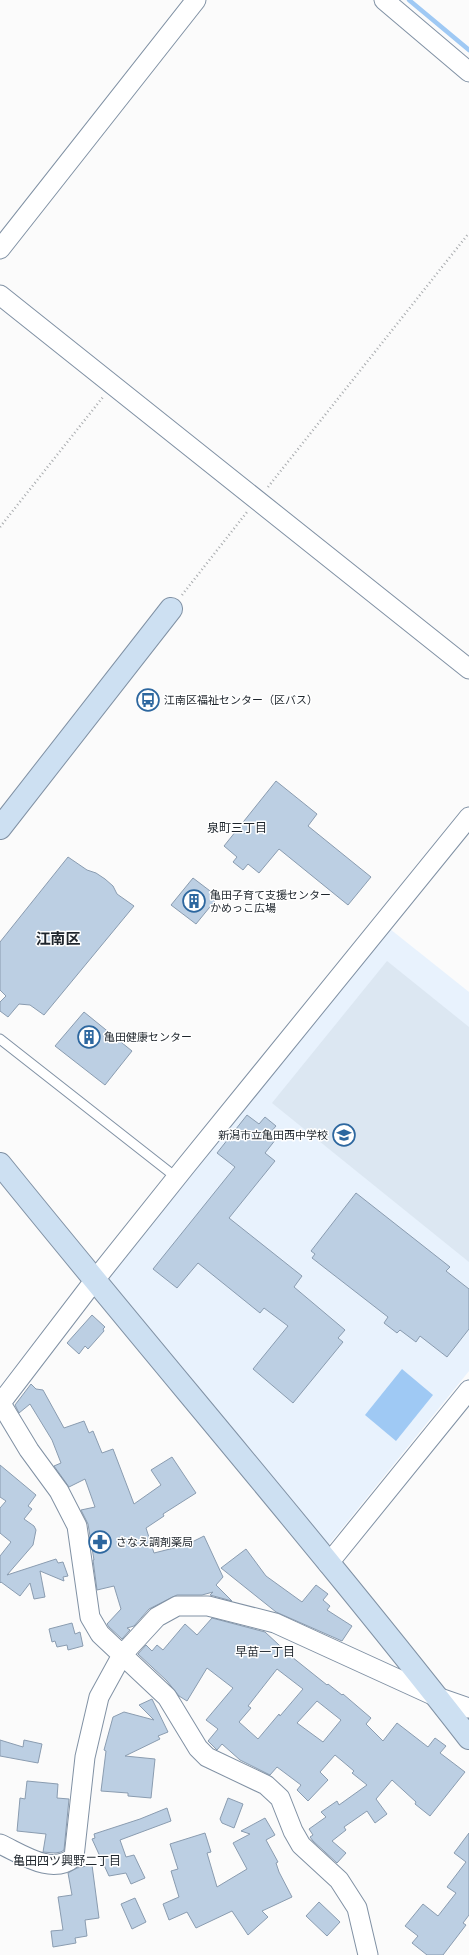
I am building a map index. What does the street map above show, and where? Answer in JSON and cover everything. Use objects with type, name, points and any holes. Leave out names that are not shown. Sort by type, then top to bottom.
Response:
[{"type":"street","points":[[0,249],[196,0]]},
{"type":"street","points":[[384,0],[469,72]]},
{"type":"street","points":[[0,295],[469,669]]},
{"type":"street","points":[[0,828],[171,609]]},
{"type":"street","points":[[368,1955],[357,1908],[340,1880],[301,1845],[293,1831],[280,1798],[266,1785],[206,1757],[198,1748],[167,1697],[100,1634],[90,1617],[77,1526],[59,1491],[29,1450],[0,1403],[94,1281],[469,817]]},
{"type":"street","points":[[0,1164],[94,1281],[328,1564],[469,1738]]},
{"type":"street","points":[[328,1564],[469,1390]]},
{"type":"street","points":[[0,1844],[38,1862],[56,1866],[70,1861],[74,1857],[85,1757],[99,1697],[122,1655],[157,1617],[177,1606],[208,1606],[275,1623],[437,1697],[469,1708]]},
{"type":"lane","points":[[0,1039],[177,1178]]},
{"type":"path","points":[[171,609],[469,233]]},
{"type":"path","points":[[0,527],[113,385]]},
{"type":"shaded area","name":"新潟市立亀田西中学校","points":[[385,925],[469,992],[469,1371],[327,1547],[105,1278]]},
{"type":"shaded area","points":[[387,961],[469,1027],[469,1262],[272,1103]]},
{"type":"water","points":[[402,1369],[433,1395],[396,1441],[365,1415]]},
{"type":"building","points":[[276,781],[317,814],[308,826],[371,877],[348,905],[279,849],[259,873],[248,864],[243,870],[233,862],[237,857],[224,846]]},
{"type":"building","points":[[68,857],[87,870],[96,873],[105,879],[113,886],[117,894],[134,906],[44,1015],[30,1005],[19,1004],[8,1017],[0,1011],[0,1002],[6,996],[0,990],[0,942]]},
{"type":"building","name":"亀田子育て支援センター かめっこ広場","points":[[193,878],[218,897],[196,924],[171,905]]},
{"type":"building","name":"亀田健康センター","points":[[84,1012],[132,1051],[105,1085],[55,1046]]},
{"type":"building","points":[[247,1115],[259,1124],[265,1117],[276,1126],[269,1134],[276,1139],[265,1153],[275,1161],[229,1218],[302,1276],[294,1287],[345,1330],[338,1338],[343,1342],[293,1403],[253,1369],[288,1326],[264,1308],[260,1313],[198,1263],[177,1288],[153,1269],[235,1167],[217,1153]]},
{"type":"building","points":[[356,1193],[450,1267],[446,1271],[469,1289],[469,1329],[447,1357],[420,1336],[416,1342],[400,1330],[397,1333],[384,1323],[388,1317],[312,1258],[315,1254],[311,1251]]},
{"type":"building","points":[[92,1315],[105,1327],[103,1329],[104,1331],[88,1349],[85,1346],[79,1354],[67,1343]]},
{"type":"building","points":[[31,1384],[36,1389],[43,1390],[64,1428],[84,1421],[89,1433],[93,1431],[102,1453],[113,1449],[134,1504],[161,1485],[151,1470],[172,1457],[196,1493],[163,1514],[164,1516],[146,1528],[154,1553],[186,1545],[204,1536],[223,1577],[216,1585],[232,1601],[210,1595],[213,1592],[202,1595],[177,1595],[149,1609],[134,1626],[127,1628],[130,1630],[122,1639],[109,1627],[107,1624],[121,1609],[114,1586],[97,1590],[88,1524],[81,1510],[95,1507],[85,1479],[69,1487],[54,1466],[61,1463],[52,1440],[30,1404],[19,1413],[15,1405]]},
{"type":"building","points":[[0,1465],[36,1495],[28,1506],[32,1509],[24,1519],[34,1526],[36,1530],[33,1545],[7,1575],[56,1559],[58,1563],[63,1562],[68,1576],[63,1577],[64,1581],[40,1571],[45,1597],[34,1599],[30,1583],[20,1596],[1,1582],[0,1583],[0,1556],[11,1542],[0,1533],[0,1508],[6,1501],[0,1497]]},
{"type":"building","points":[[246,1549],[266,1576],[302,1602],[316,1585],[328,1594],[323,1600],[330,1606],[327,1610],[352,1626],[342,1641],[276,1612],[221,1568]]},
{"type":"building","points":[[212,1618],[265,1632],[292,1657],[327,1685],[328,1684],[342,1695],[343,1694],[371,1718],[366,1724],[383,1741],[397,1723],[428,1747],[435,1738],[446,1746],[440,1753],[465,1772],[430,1816],[415,1804],[416,1802],[392,1780],[376,1799],[387,1814],[375,1823],[367,1811],[344,1827],[346,1830],[332,1841],[346,1853],[337,1863],[313,1841],[310,1837],[313,1835],[309,1829],[326,1817],[321,1812],[337,1801],[339,1805],[367,1785],[352,1773],[354,1771],[335,1755],[320,1772],[328,1780],[308,1801],[297,1790],[301,1785],[277,1767],[270,1775],[240,1760],[222,1744],[217,1750],[208,1741],[218,1729],[206,1720],[233,1688],[207,1668],[187,1701],[179,1696],[167,1681],[138,1654],[146,1645],[152,1651],[157,1645],[163,1650],[185,1624],[197,1635]],"holes":[[[277,1669],[303,1689],[258,1739],[239,1722],[251,1708],[248,1706]],[[317,1701],[341,1720],[323,1742],[297,1723]]]},
{"type":"building","points":[[72,1623],[75,1634],[80,1632],[83,1646],[68,1650],[67,1645],[57,1647],[55,1641],[52,1642],[49,1629]]},
{"type":"building","points":[[152,1699],[168,1732],[158,1736],[160,1739],[125,1756],[155,1759],[151,1798],[128,1796],[128,1793],[101,1791],[106,1751],[104,1750],[113,1717],[124,1712],[154,1720],[139,1705]]},
{"type":"building","points":[[0,1740],[23,1747],[24,1740],[42,1744],[38,1763],[0,1756]]},
{"type":"building","points":[[27,1781],[58,1784],[57,1798],[69,1799],[64,1850],[61,1852],[43,1852],[46,1834],[17,1831],[20,1798],[25,1799]]},
{"type":"building","points":[[228,1798],[243,1804],[234,1828],[222,1823],[220,1819]]},
{"type":"building","points":[[167,1808],[171,1821],[120,1840],[126,1857],[134,1855],[145,1878],[131,1884],[126,1873],[109,1876],[92,1839],[95,1838],[94,1834],[140,1819]]},
{"type":"building","points":[[265,1818],[275,1835],[266,1840],[278,1862],[276,1863],[279,1872],[292,1897],[262,1911],[268,1917],[248,1935],[232,1911],[196,1928],[187,1912],[169,1920],[163,1904],[179,1897],[171,1871],[178,1869],[170,1844],[205,1833],[211,1852],[207,1853],[217,1887],[247,1869],[233,1843],[250,1834],[241,1831]]},
{"type":"building","points":[[469,1833],[469,1915],[463,1923],[466,1925],[443,1955],[427,1955],[412,1943],[418,1936],[405,1926],[423,1904],[438,1916],[456,1893],[447,1887],[466,1862],[454,1853]]},
{"type":"building","points":[[92,1865],[99,1918],[85,1920],[87,1936],[75,1938],[76,1943],[53,1947],[51,1931],[63,1930],[58,1897],[72,1895],[68,1873],[77,1868]]},
{"type":"building","points":[[135,1898],[146,1922],[132,1929],[121,1904]]},
{"type":"building","points":[[319,1902],[340,1922],[327,1936],[306,1916]]},
{"type":"waterway","points":[[409,0],[469,50]]},
{"type":"place","name":"江南区福祉センター（区バス）","points":[[148,700]]},
{"type":"place","name":"亀田子育て支援センター かめっこ広場","points":[[194,901]]},
{"type":"place","name":"亀田健康センター","points":[[89,1037]]},
{"type":"place","name":"新潟市立亀田西中学校","points":[[344,1135]]},
{"type":"place","name":"さなえ調剤薬局","points":[[100,1542]]},
{"type":"district","name":"泉町三丁目","points":[[237,828]]},
{"type":"district","name":"江南区","points":[[58,939]]},
{"type":"district","name":"早苗一丁目","points":[[265,1652]]},
{"type":"district","name":"亀田四ツ興野二丁目","points":[[67,1861]]}]
